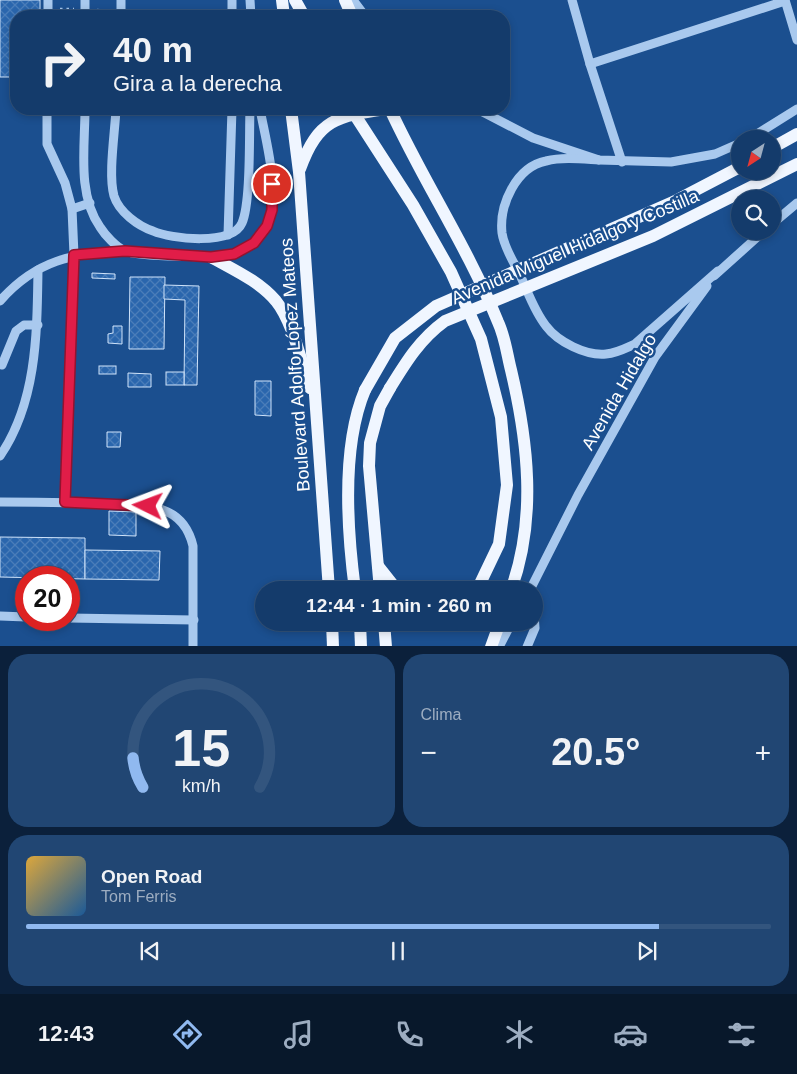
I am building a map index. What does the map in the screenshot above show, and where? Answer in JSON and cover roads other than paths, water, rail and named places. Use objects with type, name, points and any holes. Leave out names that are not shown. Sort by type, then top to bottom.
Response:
[{"type":"main road","name":"Boulevard Adolfo López Mateos","points":[[292,115],[299,172],[328,581]]},
{"type":"main road","points":[[299,172],[309,147],[323,128],[330,122],[346,115]]},
{"type":"main road","points":[[355,115],[413,205],[452,272],[483,347],[501,417],[507,485],[499,544],[481,581]]},
{"type":"main road","points":[[391,115],[465,249],[499,324],[523,420],[528,490],[526,530],[515,581]]},
{"type":"main road","points":[[781,143],[797,134]]},
{"type":"main road","name":"Avenida Miguel Hidalgo y Costilla","points":[[379,581],[369,466],[370,443],[380,406],[414,350],[432,330],[445,321],[653,236],[797,164]]},
{"type":"main road","name":"Avenida Miguel Hidalgo y Costilla","points":[[355,581],[349,508],[350,459],[354,422],[365,390],[395,338],[436,306],[673,202],[731,172]]},
{"type":"main road","points":[[211,257],[250,279],[276,301],[285,316],[316,406]]},
{"type":"main road","points":[[377,564],[390,581]]},
{"type":"main road","points":[[333,631],[334,646]]},
{"type":"main road","points":[[360,631],[361,646]]},
{"type":"main road","points":[[385,631],[386,646]]},
{"type":"main road","points":[[491,646],[497,631]]},
{"type":"street","points":[[572,0],[590,64],[622,162]]},
{"type":"street","points":[[590,64],[785,1],[797,40]]},
{"type":"street","points":[[763,130],[797,109]]},
{"type":"street","points":[[47,115],[48,150],[65,183],[72,209],[74,255],[65,502]]},
{"type":"street","points":[[85,115],[85,182],[90,203],[100,228],[125,251]]},
{"type":"street","points":[[116,115],[112,179],[114,197],[122,210],[152,231],[169,235],[203,238],[228,235],[239,228],[242,222],[246,204],[250,115]]},
{"type":"street","points":[[228,235],[232,115]]},
{"type":"street","points":[[0,300],[38,270],[74,255],[125,251],[211,257],[234,254],[254,243],[267,226],[272,210],[272,184],[261,115]]},
{"type":"street","points":[[489,115],[533,138],[599,160]]},
{"type":"street","points":[[718,271],[635,344],[619,351],[604,354],[586,351],[559,339],[539,317],[502,233],[503,210],[521,174],[545,161],[567,158],[622,162],[664,162],[715,154],[731,147]]},
{"type":"street","points":[[72,209],[90,203]]},
{"type":"street","points":[[781,216],[797,203]]},
{"type":"street","name":"Avenida Hidalgo","points":[[535,581],[578,495],[655,357],[718,271],[754,240]]},
{"type":"street","points":[[0,456],[13,436],[25,403],[38,326],[38,270]]},
{"type":"street","points":[[2,366],[16,331],[24,325],[38,326]]},
{"type":"street","points":[[0,502],[65,502],[148,506],[162,509],[181,521],[190,532],[193,546],[193,646]]},
{"type":"street","points":[[0,616],[15,617]]},
{"type":"street","points":[[80,618],[194,620]]},
{"type":"street","points":[[499,646],[507,631]]},
{"type":"street","points":[[527,646],[534,631]]}]
